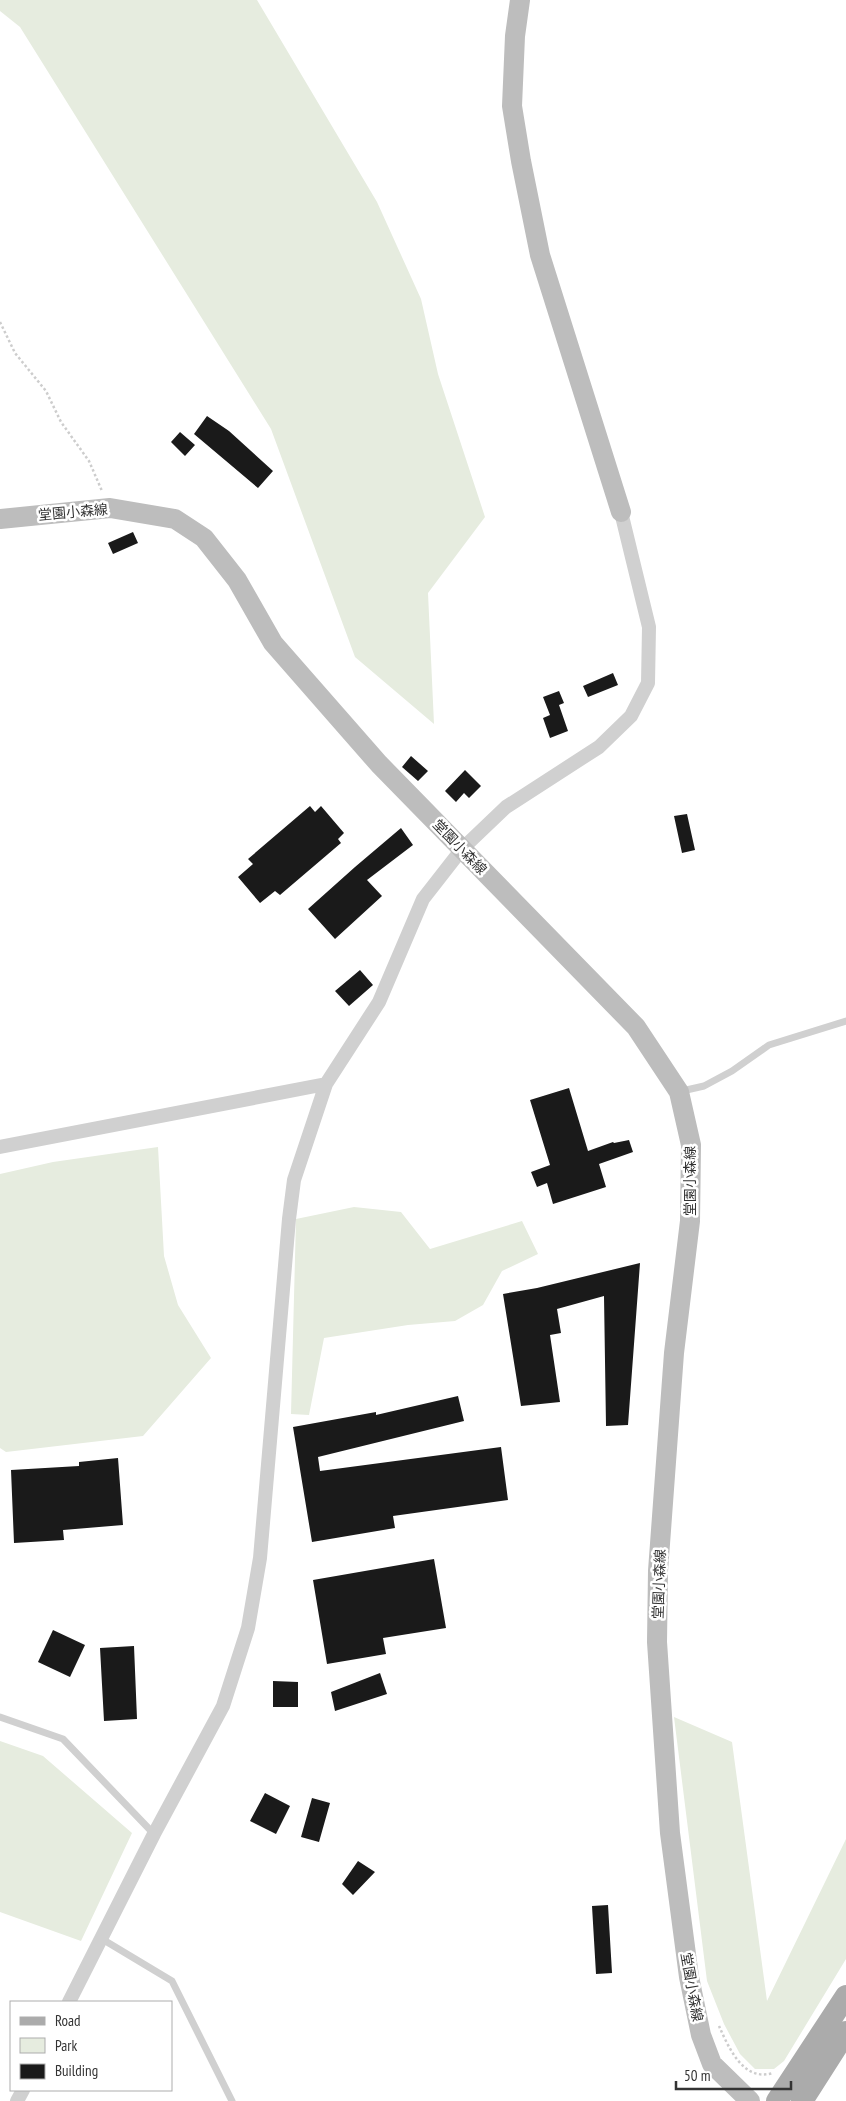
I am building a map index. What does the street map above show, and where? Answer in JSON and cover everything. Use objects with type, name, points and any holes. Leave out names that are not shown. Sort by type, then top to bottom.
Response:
[{"type":"main road","points":[[520,0],[515,36],[512,106],[521,161],[540,255],[621,512]]},
{"type":"main road","name":"堂園小森線","points":[[0,518],[110,508],[175,519],[204,538],[237,580],[273,643],[379,764],[636,1027],[679,1092],[691,1145],[690,1221],[674,1353],[658,1571],[657,1642],[670,1833],[690,1977],[701,2035],[712,2064],[750,2101]]},
{"type":"main road","points":[[777,2101],[846,1996]]},
{"type":"main road","points":[[802,2101],[846,2032]]},
{"type":"street","points":[[70,2001],[154,1834],[223,1706],[248,1628],[260,1558],[289,1218],[294,1180],[326,1084],[379,1002],[423,899],[462,849],[506,807],[599,747],[631,716],[648,683],[650,627],[621,512]]},
{"type":"street","points":[[0,1148],[326,1084]]},
{"type":"lane","points":[[679,1092],[704,1086],[732,1071],[769,1046],[846,1021]]},
{"type":"lane","points":[[0,1717],[63,1739],[154,1834]]},
{"type":"lane","points":[[102,1939],[172,1981],[232,2101]]},
{"type":"path","points":[[0,322],[15,353],[46,390],[61,422],[89,461],[110,508]]},
{"type":"path","points":[[716,2021],[736,2059],[749,2072],[766,2075],[778,2072]]},
{"type":"green space","points":[[0,0],[257,0],[377,202],[421,299],[438,374],[485,517],[428,593],[434,724],[355,657],[271,429],[20,27],[0,11]]},
{"type":"green space","points":[[158,1147],[164,1256],[178,1305],[211,1358],[143,1436],[6,1452],[0,1448],[0,1174],[53,1162]]},
{"type":"green space","points":[[354,1207],[401,1212],[430,1249],[522,1221],[538,1254],[502,1271],[483,1305],[455,1321],[408,1325],[324,1338],[309,1415],[291,1414],[296,1219]]},
{"type":"green space","points":[[674,1717],[732,1742],[767,2001],[846,1839],[846,1959],[784,2061],[774,2069],[755,2069],[740,2054],[724,2024],[707,1981]]},
{"type":"green space","points":[[0,1741],[43,1756],[132,1833],[81,1941],[0,1912]]},
{"type":"building","points":[[207,416],[229,431],[273,471],[258,488],[194,434]]},
{"type":"building","points":[[180,432],[195,445],[185,456],[171,442]]},
{"type":"building","points":[[133,532],[138,543],[113,554],[108,543]]},
{"type":"building","points":[[613,673],[618,685],[588,697],[583,686]]},
{"type":"building","points":[[559,691],[564,703],[559,705],[568,731],[550,738],[543,718],[550,715],[543,697]]},
{"type":"building","points":[[411,756],[428,771],[418,781],[402,767]]},
{"type":"building","points":[[465,770],[481,786],[469,798],[464,793],[456,802],[445,791]]},
{"type":"building","points":[[310,806],[315,812],[321,806],[344,833],[338,839],[341,843],[280,895],[275,891],[260,903],[238,877],[253,864],[248,859]]},
{"type":"building","points":[[687,814],[695,850],[682,853],[674,816]]},
{"type":"building","points":[[401,828],[413,845],[367,880],[382,896],[335,939],[308,909]]},
{"type":"building","points":[[360,970],[373,985],[349,1006],[335,991]]},
{"type":"building","points":[[569,1088],[588,1151],[613,1142],[629,1140],[633,1152],[599,1164],[606,1187],[553,1204],[547,1183],[537,1187],[531,1172],[550,1165],[530,1100]]},
{"type":"building","points":[[640,1263],[628,1425],[606,1426],[604,1296],[557,1309],[561,1333],[550,1335],[560,1402],[521,1406],[503,1294],[537,1288]]},
{"type":"building","points":[[458,1396],[464,1421],[318,1457],[320,1471],[501,1447],[508,1500],[393,1516],[395,1528],[312,1542],[293,1427],[376,1412],[376,1415]]},
{"type":"building","points":[[118,1458],[123,1525],[63,1530],[64,1540],[14,1543],[11,1470],[79,1466],[79,1462]]},
{"type":"building","points":[[434,1559],[446,1628],[383,1638],[386,1654],[327,1664],[313,1580]]},
{"type":"building","points":[[53,1630],[85,1645],[70,1677],[38,1662]]},
{"type":"building","points":[[134,1646],[137,1719],[104,1721],[100,1648]]},
{"type":"building","points":[[380,1673],[387,1694],[335,1711],[331,1692]]},
{"type":"building","points":[[273,1681],[298,1682],[298,1707],[273,1707]]},
{"type":"building","points":[[265,1793],[290,1806],[276,1834],[250,1821]]},
{"type":"building","points":[[312,1798],[330,1803],[319,1842],[301,1837]]},
{"type":"building","points":[[358,1861],[375,1872],[353,1895],[342,1884]]},
{"type":"building","points":[[608,1905],[612,1973],[596,1974],[592,1906]]}]
